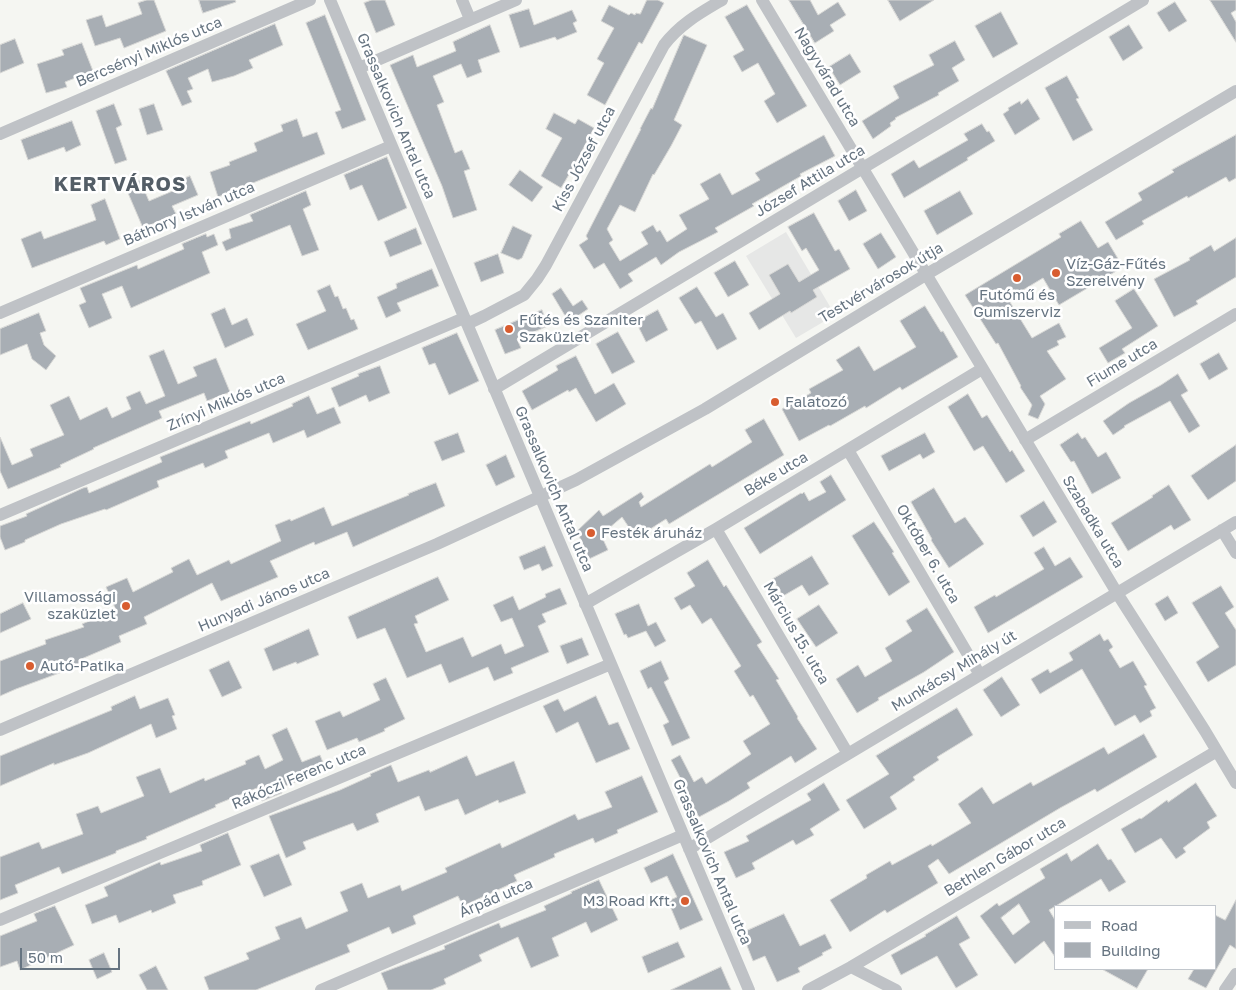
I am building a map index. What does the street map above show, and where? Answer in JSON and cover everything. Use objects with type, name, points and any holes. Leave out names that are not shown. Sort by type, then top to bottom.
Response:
[{"type":"street","name":"Bercsényi Miklós utca","points":[[0,134],[310,0]]},
{"type":"street","name":"Grassalkovich Antal utca","points":[[330,0],[749,990]]},
{"type":"street","points":[[462,0],[470,19]]},
{"type":"street","points":[[358,68],[516,0]]},
{"type":"street","name":"Kiss József utca","points":[[465,321],[515,300],[530,289],[546,266],[664,45],[682,26],[696,15],[722,0]]},
{"type":"street","name":"Nagyvárad utca","points":[[762,0],[927,274]]},
{"type":"street","name":"József Attila utca","points":[[494,389],[1143,0]]},
{"type":"street","name":"Testvérvárosok útja","points":[[540,498],[705,409],[927,274],[1236,91]]},
{"type":"street","name":"Báthory István utca","points":[[0,313],[391,146]]},
{"type":"street","name":"Szabadka utca","points":[[927,274],[1117,593],[1236,783]]},
{"type":"street","name":"Fiume utca","points":[[1025,440],[1236,314]]},
{"type":"street","name":"Zrínyi Miklós utca","points":[[0,515],[465,321]]},
{"type":"street","name":"Béke utca","points":[[585,604],[716,529],[982,369]]},
{"type":"street","name":"Október 6. utca","points":[[848,450],[980,675]]},
{"type":"street","name":"Hunyadi János utca","points":[[0,730],[437,544],[540,498]]},
{"type":"street","name":"Munkácsy Mihály út","points":[[689,849],[1236,522]]},
{"type":"street","name":"Március 15. utca","points":[[716,529],[848,754]]},
{"type":"street","points":[[1222,530],[1236,553]]},
{"type":"street","name":"Rákóczi Ferenc utca","points":[[0,920],[611,664]]},
{"type":"street","name":"Bethlen Gábor utca","points":[[808,990],[851,967],[1217,751]]},
{"type":"street","name":"Árpád utca","points":[[321,990],[683,835]]},
{"type":"street","points":[[851,967],[896,990]]},
{"type":"street","points":[[1225,990],[1236,974]]},
{"type":"shaded area","points":[[786,232],[835,315],[796,338],[746,256]]},
{"type":"building","points":[[154,0],[166,31],[124,48],[120,38],[95,46],[86,20],[102,15],[106,27],[142,14],[138,3]]},
{"type":"building","points":[[199,0],[235,0],[236,2],[203,13]]},
{"type":"building","points":[[372,0],[385,0],[395,25],[376,33],[364,3]]},
{"type":"building","points":[[647,0],[658,0],[664,3],[642,44],[639,42],[605,105],[587,95],[604,63],[597,59],[614,28],[601,21],[609,5],[629,15],[631,13],[635,15],[636,13],[640,14]]},
{"type":"building","points":[[789,0],[810,0],[818,15],[838,2],[846,15],[830,25],[834,31],[815,43]]},
{"type":"building","points":[[888,0],[934,0],[900,21]]},
{"type":"building","points":[[1210,0],[1236,0],[1236,10],[1231,13],[1236,22],[1236,42]]},
{"type":"building","points":[[1175,2],[1187,21],[1169,32],[1157,13]]},
{"type":"building","points":[[747,5],[807,106],[777,123],[764,101],[775,94],[758,63],[742,72],[733,56],[744,50],[725,17]]},
{"type":"building","points":[[529,9],[534,25],[572,10],[577,21],[573,23],[577,32],[557,40],[555,37],[520,48],[509,15]]},
{"type":"building","points":[[1001,12],[1018,44],[993,58],[975,26]]},
{"type":"building","points":[[325,15],[366,120],[342,129],[335,112],[341,110],[306,23]]},
{"type":"building","points":[[275,24],[283,45],[249,60],[253,68],[234,76],[212,82],[208,69],[188,78],[193,89],[187,91],[192,102],[182,106],[166,71]]},
{"type":"building","points":[[490,25],[500,52],[478,60],[482,72],[467,78],[461,64],[433,76],[444,102],[437,105],[455,153],[462,150],[470,169],[464,171],[477,210],[453,218],[442,186],[390,65],[413,55],[417,67],[456,51],[453,42]]},
{"type":"building","points":[[1129,25],[1143,48],[1123,61],[1109,37]]},
{"type":"building","points":[[684,35],[707,45],[674,120],[682,125],[671,146],[653,174],[635,212],[620,205],[607,229],[613,240],[609,243],[620,261],[648,244],[641,232],[653,225],[657,232],[660,230],[667,242],[687,229],[679,215],[709,199],[700,184],[720,173],[732,195],[760,180],[755,173],[824,135],[835,156],[800,174],[801,176],[752,204],[754,206],[715,228],[718,232],[679,252],[661,265],[656,257],[628,274],[633,281],[620,289],[604,263],[594,269],[579,245],[588,239],[586,236],[652,109]]},
{"type":"building","points":[[15,39],[24,63],[0,73],[0,45]]},
{"type":"building","points":[[955,41],[965,60],[952,68],[959,81],[938,93],[939,95],[895,118],[890,123],[891,126],[873,139],[862,121],[899,98],[893,86],[934,65],[929,55]]},
{"type":"building","points":[[82,43],[93,71],[65,82],[67,87],[46,93],[37,64],[64,55],[62,50]]},
{"type":"building","points":[[850,54],[861,72],[840,85],[829,67]]},
{"type":"building","points":[[1067,76],[1079,98],[1076,99],[1093,130],[1073,141],[1045,88]]},
{"type":"building","points":[[1028,99],[1040,119],[1015,135],[1003,114],[1009,110],[1008,108],[1020,101],[1021,104]]},
{"type":"building","points":[[114,104],[122,125],[116,128],[127,160],[115,164],[96,111]]},
{"type":"building","points":[[154,104],[163,130],[147,135],[139,109]]},
{"type":"building","points":[[554,113],[575,124],[578,119],[594,128],[561,188],[541,176],[562,138],[546,129]]},
{"type":"building","points":[[297,119],[303,137],[317,132],[325,154],[218,197],[210,172],[230,165],[229,162],[257,151],[254,143],[283,131],[281,125]]},
{"type":"building","points":[[72,121],[81,145],[66,152],[64,147],[28,160],[21,140]]},
{"type":"building","points":[[982,124],[995,141],[967,158],[968,160],[904,198],[891,174],[914,160],[919,168],[968,140],[964,134]]},
{"type":"building","points":[[1236,135],[1236,178],[1229,182],[1226,177],[1188,198],[1187,196],[1142,221],[1144,224],[1116,240],[1105,222],[1142,200],[1138,193],[1174,172],[1172,170]]},
{"type":"building","points":[[387,157],[407,208],[378,221],[362,185],[350,190],[344,175]]},
{"type":"building","points":[[520,170],[543,187],[532,202],[509,185]]},
{"type":"building","points":[[190,176],[198,195],[172,206],[176,214],[143,228],[125,186],[140,180],[149,201],[175,190],[172,184]]},
{"type":"building","points":[[856,190],[867,211],[849,221],[838,201]]},
{"type":"building","points":[[306,191],[311,205],[303,209],[319,250],[302,256],[290,225],[226,251],[222,242],[231,238],[229,229],[253,221],[250,215]]},
{"type":"building","points":[[960,191],[973,214],[937,235],[924,211]]},
{"type":"building","points":[[105,199],[120,239],[106,245],[104,241],[32,268],[21,239],[41,231],[44,239],[96,220],[91,205]]},
{"type":"building","points":[[814,213],[835,251],[839,249],[850,269],[813,290],[817,297],[759,330],[749,313],[780,294],[769,275],[788,264],[799,282],[819,270],[806,248],[802,251],[788,227]]},
{"type":"building","points":[[1081,221],[1098,248],[1108,242],[1123,267],[1059,305],[1043,278],[1008,299],[1032,338],[1059,323],[1066,337],[1057,341],[1059,345],[1047,351],[1066,379],[1040,396],[1045,404],[1038,419],[1028,415],[1032,405],[1020,387],[998,343],[996,344],[965,295],[1061,237],[1059,234]]},
{"type":"building","points":[[513,226],[532,235],[522,258],[518,260],[501,253]]},
{"type":"building","points":[[416,228],[422,244],[390,257],[384,242]]},
{"type":"building","points":[[881,233],[896,257],[878,269],[863,244]]},
{"type":"building","points":[[206,234],[207,237],[214,234],[218,245],[202,252],[210,273],[131,308],[122,286],[102,294],[112,318],[89,328],[79,305],[86,302],[80,288],[137,265],[138,269],[184,249],[182,244]]},
{"type":"building","points":[[1236,238],[1236,277],[1196,301],[1198,304],[1174,317],[1154,279],[1190,260],[1189,258],[1211,245],[1214,251]]},
{"type":"building","points":[[498,254],[504,273],[481,282],[474,263]]},
{"type":"building","points":[[735,261],[749,285],[728,297],[714,273]]},
{"type":"building","points":[[432,269],[439,286],[397,303],[401,311],[386,318],[377,297],[397,288],[396,284]]},
{"type":"building","points":[[330,285],[335,297],[338,296],[343,309],[346,308],[351,320],[354,319],[358,329],[308,350],[296,324],[326,311],[317,291]]},
{"type":"building","points":[[697,287],[716,317],[723,313],[737,339],[717,350],[701,321],[695,324],[679,298]]},
{"type":"building","points":[[561,288],[573,306],[582,300],[588,309],[573,319],[567,319],[552,294]]},
{"type":"building","points":[[1134,289],[1158,326],[1122,349],[1125,353],[1108,363],[1099,348],[1132,328],[1115,301]]},
{"type":"building","points":[[925,306],[941,332],[943,331],[958,357],[902,390],[900,387],[866,408],[865,406],[799,441],[782,409],[811,393],[809,389],[843,370],[836,360],[859,346],[874,371],[916,347],[900,321]]},
{"type":"building","points":[[225,308],[232,325],[247,318],[254,335],[225,348],[211,314]]},
{"type":"building","points":[[542,310],[548,326],[517,339],[521,348],[505,354],[495,330]]},
{"type":"building","points":[[658,310],[668,330],[646,342],[636,322]]},
{"type":"building","points":[[39,313],[46,331],[40,333],[44,345],[56,356],[46,370],[32,359],[27,344],[0,355],[0,329]]},
{"type":"building","points":[[618,332],[635,362],[612,374],[596,344]]},
{"type":"building","points":[[457,333],[479,381],[449,395],[435,363],[429,365],[422,348]]},
{"type":"building","points":[[164,350],[178,384],[197,376],[193,367],[216,358],[230,392],[207,401],[204,393],[159,411],[162,418],[93,448],[60,465],[61,467],[8,489],[0,471],[0,437],[12,465],[33,456],[30,449],[64,435],[50,405],[69,396],[80,420],[107,407],[112,418],[131,409],[126,397],[140,391],[146,404],[165,396],[149,356]]},
{"type":"building","points":[[1219,353],[1228,369],[1209,380],[1200,364]]},
{"type":"building","points":[[576,356],[595,394],[614,383],[626,404],[596,422],[576,388],[569,392],[568,390],[532,410],[522,391],[558,370],[556,366]]},
{"type":"building","points":[[380,366],[390,393],[369,402],[366,395],[339,407],[331,388],[359,376],[358,374]]},
{"type":"building","points":[[1178,374],[1188,391],[1181,395],[1200,426],[1189,433],[1170,401],[1124,426],[1113,435],[1103,421]]},
{"type":"building","points":[[968,394],[982,418],[987,415],[1010,452],[1012,450],[1025,471],[1006,483],[983,446],[974,451],[948,407]]},
{"type":"building","points":[[309,396],[317,414],[334,407],[341,423],[307,438],[304,430],[273,443],[269,433],[225,451],[228,458],[205,468],[203,463],[157,481],[159,487],[106,510],[61,524],[5,550],[0,537],[0,526],[27,516],[26,514],[83,488],[87,487],[89,493],[162,462],[160,457],[250,421],[251,424],[293,406],[292,404]]},
{"type":"building","points":[[764,419],[784,455],[669,524],[666,519],[636,538],[622,517],[601,535],[608,550],[589,559],[577,531],[599,510],[603,516],[641,492],[644,497],[639,502],[641,507],[710,464],[712,467],[752,442],[745,430]]},
{"type":"building","points":[[458,433],[465,452],[442,461],[434,442]]},
{"type":"building","points":[[925,433],[935,452],[923,459],[920,454],[889,471],[881,456]]},
{"type":"building","points":[[1078,433],[1082,439],[1085,437],[1098,457],[1106,452],[1121,478],[1092,494],[1074,461],[1071,462],[1060,445]]},
{"type":"building","points":[[1236,445],[1236,481],[1208,500],[1191,476]]},
{"type":"building","points":[[506,455],[515,477],[496,486],[486,465]]},
{"type":"building","points":[[831,475],[846,500],[760,554],[744,528],[801,493],[804,492],[809,501],[826,492],[820,482]]},
{"type":"building","points":[[436,483],[445,506],[353,547],[347,532],[315,545],[314,542],[270,561],[278,577],[221,601],[212,583],[144,617],[147,624],[119,636],[121,642],[79,660],[81,665],[0,696],[0,661],[46,644],[45,640],[84,627],[82,624],[116,610],[106,587],[127,578],[133,592],[173,572],[171,568],[189,559],[197,575],[229,560],[231,564],[281,541],[275,525],[290,519],[291,521],[324,507],[332,526]]},
{"type":"building","points":[[1169,485],[1191,520],[1174,530],[1171,525],[1128,551],[1111,523]]},
{"type":"building","points":[[934,488],[955,523],[965,517],[984,544],[949,568],[931,540],[911,502]]},
{"type":"building","points":[[1044,501],[1057,522],[1033,537],[1020,516]]},
{"type":"building","points":[[874,522],[894,552],[892,553],[910,582],[889,596],[852,536]]},
{"type":"building","points":[[545,546],[553,566],[542,571],[539,564],[524,570],[519,557]]},
{"type":"building","points":[[1044,547],[1055,566],[1070,557],[1083,577],[988,633],[974,607],[995,595],[996,597],[1044,569],[1034,553]]},
{"type":"building","points":[[812,556],[829,584],[809,596],[802,585],[783,596],[773,579]]},
{"type":"building","points":[[708,560],[762,642],[757,645],[779,679],[776,680],[817,749],[795,763],[791,756],[747,783],[750,788],[699,817],[682,788],[685,787],[671,760],[680,755],[694,782],[702,777],[706,784],[751,754],[743,741],[770,724],[753,695],[750,697],[734,671],[741,666],[711,618],[702,624],[690,605],[681,610],[674,598],[695,586],[687,573]]},
{"type":"building","points":[[438,577],[449,600],[415,616],[418,623],[414,624],[426,652],[463,637],[472,657],[501,644],[505,654],[524,646],[512,618],[501,622],[493,605],[513,596],[519,610],[546,597],[545,594],[560,588],[567,604],[542,614],[546,622],[538,626],[549,652],[511,668],[513,673],[494,681],[488,667],[449,683],[441,664],[407,678],[385,628],[357,639],[348,617]]},
{"type":"building","points":[[1221,586],[1234,607],[1225,613],[1236,630],[1236,665],[1208,682],[1196,662],[1219,647],[1192,603]]},
{"type":"building","points":[[1168,596],[1178,613],[1165,621],[1155,604]]},
{"type":"building","points":[[23,603],[31,619],[0,633],[0,614]]},
{"type":"building","points":[[639,604],[648,626],[656,622],[666,641],[655,647],[646,631],[628,638],[626,634],[624,635],[615,614]]},
{"type":"building","points":[[819,605],[838,633],[816,647],[797,619]]},
{"type":"building","points":[[927,608],[954,652],[924,672],[878,698],[879,700],[857,713],[836,679],[858,665],[865,677],[892,661],[885,648],[912,631],[906,621]]},
{"type":"building","points":[[309,629],[319,655],[273,671],[264,649]]},
{"type":"building","points":[[1100,634],[1104,641],[1108,639],[1113,647],[1109,650],[1120,668],[1133,661],[1147,685],[1144,686],[1156,708],[1150,711],[1152,716],[1140,723],[1135,715],[1115,726],[1082,669],[1040,694],[1031,679],[1048,669],[1050,673],[1073,660],[1069,653]]},
{"type":"building","points":[[582,638],[589,655],[567,664],[560,646]]},
{"type":"building","points":[[229,661],[242,688],[222,697],[209,670]]},
{"type":"building","points":[[661,661],[669,679],[664,682],[690,738],[672,746],[663,725],[669,722],[651,687],[648,689],[640,671]]},
{"type":"building","points":[[1002,677],[1020,705],[1001,717],[983,690]]},
{"type":"building","points":[[386,678],[405,719],[384,729],[385,731],[359,742],[357,738],[327,750],[315,721],[340,711],[343,717],[380,700],[373,684]]},
{"type":"building","points":[[135,696],[140,709],[168,698],[175,715],[172,716],[177,729],[156,738],[151,724],[88,753],[54,765],[54,763],[0,786],[0,756],[112,710],[111,707]]},
{"type":"building","points":[[596,696],[609,725],[618,722],[630,749],[596,763],[578,722],[556,733],[543,706],[558,699],[564,711]]},
{"type":"building","points":[[957,708],[973,735],[937,757],[939,760],[913,777],[915,780],[890,797],[897,809],[864,829],[846,800],[889,774],[876,756]]},
{"type":"building","points":[[287,728],[302,762],[320,755],[326,770],[280,788],[282,793],[262,801],[257,788],[215,805],[216,807],[146,837],[147,839],[116,851],[116,853],[62,874],[59,867],[15,885],[18,893],[0,900],[0,857],[39,842],[42,849],[83,834],[76,814],[98,806],[101,813],[144,796],[136,777],[160,768],[170,793],[204,778],[205,781],[246,764],[245,761],[259,755],[265,769],[283,760],[272,735]]},
{"type":"building","points":[[1144,734],[1157,757],[1097,792],[1095,789],[1060,808],[949,874],[938,859],[928,866],[938,883],[887,913],[885,910],[850,932],[830,900],[867,878],[866,875],[890,861],[892,865],[931,844],[932,846],[971,823],[958,804],[982,787],[993,804],[1031,782],[1033,786],[1104,747],[1108,754]]},
{"type":"building","points":[[467,756],[476,776],[514,761],[526,793],[499,803],[498,800],[465,815],[458,799],[425,811],[419,796],[376,814],[379,822],[357,831],[353,823],[303,842],[306,849],[286,858],[269,816],[340,790],[391,765],[398,782],[429,770],[430,772]]},
{"type":"building","points":[[642,776],[658,812],[617,830],[618,833],[595,843],[593,838],[554,854],[555,857],[514,875],[517,881],[463,906],[458,896],[413,916],[416,924],[392,934],[389,927],[347,945],[350,952],[256,990],[209,990],[204,977],[249,959],[246,953],[280,939],[275,927],[301,917],[306,929],[348,911],[340,892],[362,883],[368,898],[400,885],[402,891],[447,872],[445,868],[500,843],[502,848],[575,814],[578,820],[612,807],[605,792]]},
{"type":"building","points":[[824,783],[840,810],[810,829],[814,835],[796,845],[793,840],[752,863],[755,869],[736,878],[724,852],[749,841],[746,836],[811,800],[807,794]]},
{"type":"building","points":[[1196,783],[1217,816],[1207,822],[1210,828],[1183,848],[1186,852],[1176,859],[1161,838],[1135,853],[1121,829],[1141,819],[1167,800],[1168,802]]},
{"type":"building","points":[[228,833],[241,865],[202,881],[203,885],[173,895],[176,903],[152,913],[151,910],[119,923],[116,915],[92,924],[85,905],[108,896],[104,887],[160,862],[161,865],[202,851],[200,845]]},
{"type":"building","points":[[1098,844],[1108,860],[1111,859],[1126,882],[1109,892],[1101,879],[1057,905],[1054,905],[1049,910],[1054,918],[1054,956],[1044,941],[1015,964],[980,916],[997,903],[999,906],[1045,878],[1040,869],[1067,853],[1071,861]],"holes":[[[1019,904],[1030,922],[1013,935],[1001,918]]]},
{"type":"building","points":[[279,854],[292,885],[264,897],[250,866]]},
{"type":"building","points":[[673,854],[703,920],[680,930],[668,901],[677,897],[667,876],[651,883],[644,868]]},
{"type":"building","points":[[599,880],[618,920],[591,933],[586,922],[552,938],[559,956],[531,968],[518,937],[479,955],[482,961],[444,979],[446,984],[431,990],[388,990],[381,973],[445,949],[444,946],[499,923],[501,928],[546,910],[544,906]]},
{"type":"building","points":[[1236,900],[1236,949],[1230,945],[1206,988],[1188,979],[1193,970],[1216,970],[1216,916],[1225,920]]},
{"type":"building","points":[[55,906],[74,945],[20,970],[17,961],[0,967],[0,936],[37,921],[34,914]]},
{"type":"building","points":[[784,914],[800,946],[825,934],[832,948],[798,968],[800,972],[777,982],[765,956],[753,961],[742,933]]},
{"type":"building","points":[[957,916],[970,938],[959,944],[978,975],[956,988],[937,956],[901,975],[891,955]]},
{"type":"building","points":[[678,942],[685,957],[648,973],[642,957]]},
{"type":"building","points":[[104,953],[112,972],[97,979],[89,960]]},
{"type":"building","points":[[156,966],[168,990],[147,990],[139,975]]},
{"type":"building","points":[[721,967],[731,990],[671,990]]},
{"type":"building","points":[[1104,970],[1147,970],[1137,988]]},
{"type":"place","name":"Víz-Gáz-Fűtés Szerelvény","points":[[1056,273]]},
{"type":"place","name":"Futómű és Gumiszerviz","points":[[1017,278]]},
{"type":"place","name":"Fűtés és Szaniter Szaküzlet","points":[[509,329]]},
{"type":"place","name":"Falatozó","points":[[775,402]]},
{"type":"place","name":"Festék áruház","points":[[591,533]]},
{"type":"place","name":"Villamossági szaküzlet","points":[[126,606]]},
{"type":"place","name":"Autó-Patika","points":[[30,666]]},
{"type":"place","name":"M3 Road Kft.","points":[[685,901]]},
{"type":"district","name":"KERTVÁROS","points":[[120,185]]}]
